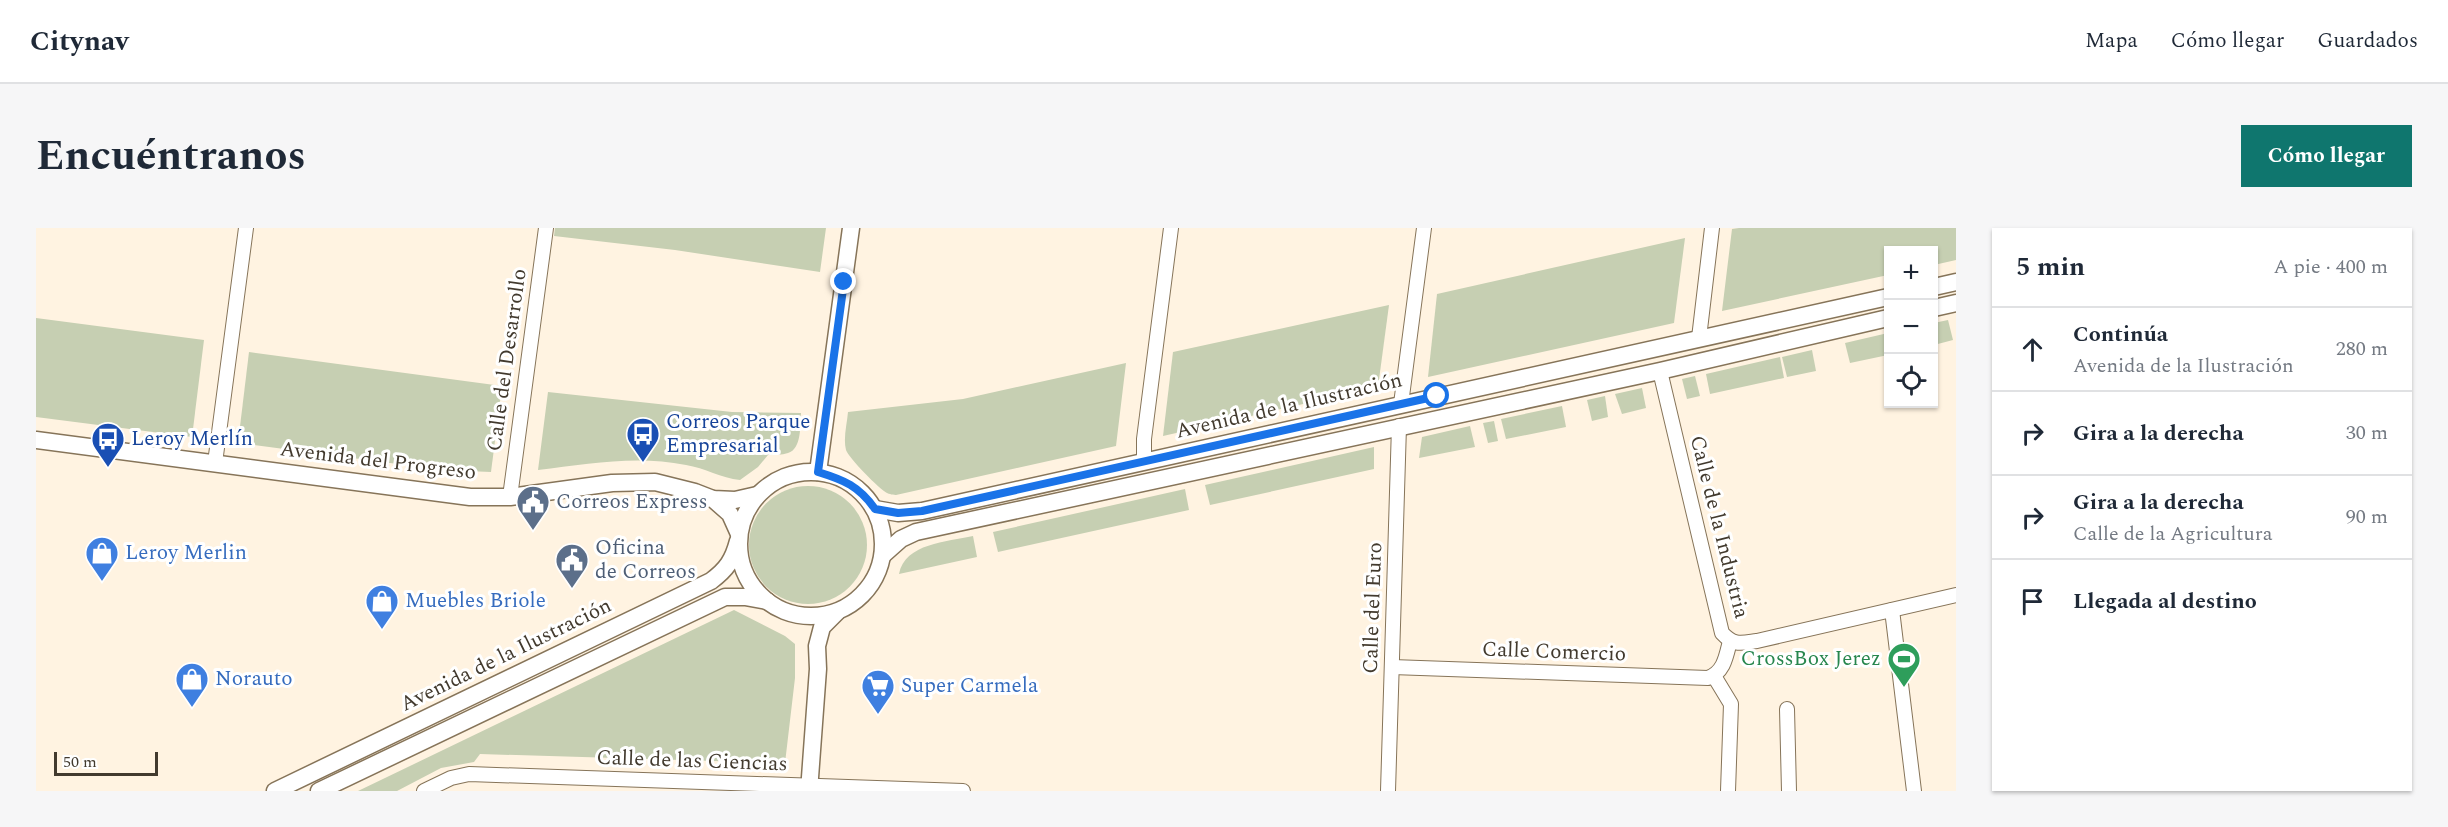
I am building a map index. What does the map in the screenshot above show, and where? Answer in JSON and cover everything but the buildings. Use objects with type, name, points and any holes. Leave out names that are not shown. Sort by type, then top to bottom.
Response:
[{"type":"street","points":[[215,463],[246,228]]},
{"type":"street","name":"Calle del Desarrollo","points":[[510,497],[546,228]]},
{"type":"street","points":[[818,472],[851,228]]},
{"type":"street","points":[[1144,462],[1144,439],[1171,228]]},
{"type":"street","points":[[1401,404],[1424,228]]},
{"type":"street","points":[[1699,338],[1712,228]]},
{"type":"street","points":[[1938,286],[1956,282]]},
{"type":"street","name":"Avenida de la Ilustración","points":[[875,509],[898,513],[922,511],[1884,298]]},
{"type":"street","points":[[1938,307],[1956,303]]},
{"type":"street","name":"Avenida de la Ilustración","points":[[883,555],[901,539],[916,532],[1660,371],[1884,319]]},
{"type":"street","name":"Calle de la Industria","points":[[1660,371],[1722,633],[1730,641],[1741,643],[1757,641],[1956,595]]},
{"type":"street","name":"Calle del Euro","points":[[1388,791],[1399,426]]},
{"type":"street","name":"Avenida del Progreso","points":[[36,440],[470,497],[510,497],[612,483],[655,482],[713,499],[735,500],[757,495]]},
{"type":"street","points":[[809,789],[818,669],[817,646],[822,627],[837,612],[857,600],[873,582],[883,555],[883,531],[875,509],[867,498],[848,482],[818,472],[798,473],[775,481],[757,495],[746,512],[739,538],[740,558],[747,579],[767,602],[794,614],[817,616],[837,612]]},
{"type":"street","name":"Avenida del Progreso","points":[[713,499],[730,514],[739,538]]},
{"type":"street","name":"Avenida de la Ilustración","points":[[275,791],[711,581],[734,559],[739,538]]},
{"type":"street","name":"Avenida de la Ilustración","points":[[319,791],[725,597],[745,597],[767,602]]},
{"type":"street","points":[[1892,610],[1914,791]]},
{"type":"street","points":[[794,614],[809,628],[817,646]]},
{"type":"street","points":[[1728,791],[1731,704],[1714,676],[1726,659],[1730,641]]},
{"type":"street","name":"Calle Comercio","points":[[1392,667],[1708,678],[1714,676]]},
{"type":"street","points":[[1787,709],[1789,791]]},
{"type":"street","name":"Calle de las Ciencias","points":[[424,791],[451,778],[469,774],[809,789],[963,791]]},
{"type":"green space","points":[[555,228],[826,228],[820,272],[675,250],[554,236]]},
{"type":"green space","points":[[1956,228],[1956,260],[1938,264],[1938,246],[1884,246],[1884,276],[1722,311],[1732,229]]},
{"type":"green space","points":[[1685,238],[1674,323],[1428,377],[1437,294]]},
{"type":"green space","points":[[1389,305],[1378,387],[1163,436],[1173,352]]},
{"type":"green space","points":[[36,318],[204,340],[192,437],[36,417]]},
{"type":"green space","points":[[1948,320],[1953,340],[1938,344],[1938,322]]},
{"type":"green space","points":[[1884,334],[1884,356],[1850,363],[1845,343]]},
{"type":"green space","points":[[1812,350],[1816,371],[1787,377],[1782,357]]},
{"type":"green space","points":[[249,352],[502,386],[491,472],[443,470],[238,443]]},
{"type":"green space","points":[[1780,357],[1784,378],[1710,394],[1706,374]]},
{"type":"green space","points":[[1126,363],[1116,446],[896,495],[878,486],[846,450],[848,412],[963,399]]},
{"type":"green space","points":[[1695,376],[1700,396],[1687,399],[1682,379]]},
{"type":"green space","points":[[1642,388],[1646,408],[1622,414],[1615,394]]},
{"type":"green space","points":[[548,392],[732,412],[801,413],[798,442],[793,451],[768,455],[758,467],[740,480],[693,466],[649,461],[594,463],[538,470]]},
{"type":"green space","points":[[1605,396],[1608,417],[1592,421],[1587,400]]},
{"type":"green space","points":[[1562,406],[1566,427],[1506,439],[1501,419]]},
{"type":"green space","points":[[1494,421],[1498,441],[1488,443],[1483,423]]},
{"type":"green space","points":[[1470,426],[1475,447],[1419,458],[1422,437]]},
{"type":"green space","points":[[1374,447],[1374,469],[1210,505],[1205,485]]},
{"type":"green space","points":[[808,486],[831,491],[850,503],[862,522],[867,545],[862,568],[850,587],[831,599],[808,604],[785,599],[766,587],[754,568],[749,545],[754,522],[766,503],[785,491]]},
{"type":"green space","points":[[1185,489],[1189,510],[998,552],[993,532]]},
{"type":"green space","points":[[973,536],[977,557],[899,574],[909,556],[918,550],[940,542]]},
{"type":"green space","points":[[734,610],[785,636],[795,644],[795,678],[785,763],[480,754],[474,762],[441,768],[397,791],[358,791]]},
{"type":"place","name":"Correos Parque Empresarial","points":[[643,463]]},
{"type":"place","name":"Leroy Merlín","points":[[108,468]]},
{"type":"place","name":"Correos Express","points":[[533,531]]},
{"type":"place","name":"Leroy Merlin","points":[[102,582]]},
{"type":"place","name":"Oficina de Correos","points":[[572,589]]},
{"type":"place","name":"Muebles Briole","points":[[382,630]]},
{"type":"place","name":"CrossBox Jerez","points":[[1904,688]]},
{"type":"place","name":"Norauto","points":[[192,708]]},
{"type":"place","name":"Super Carmela","points":[[878,715]]},
{"type":"route","points":[[844,282],[818,472],[848,482],[867,498],[875,509],[898,513],[922,511],[1437,396]]}]
